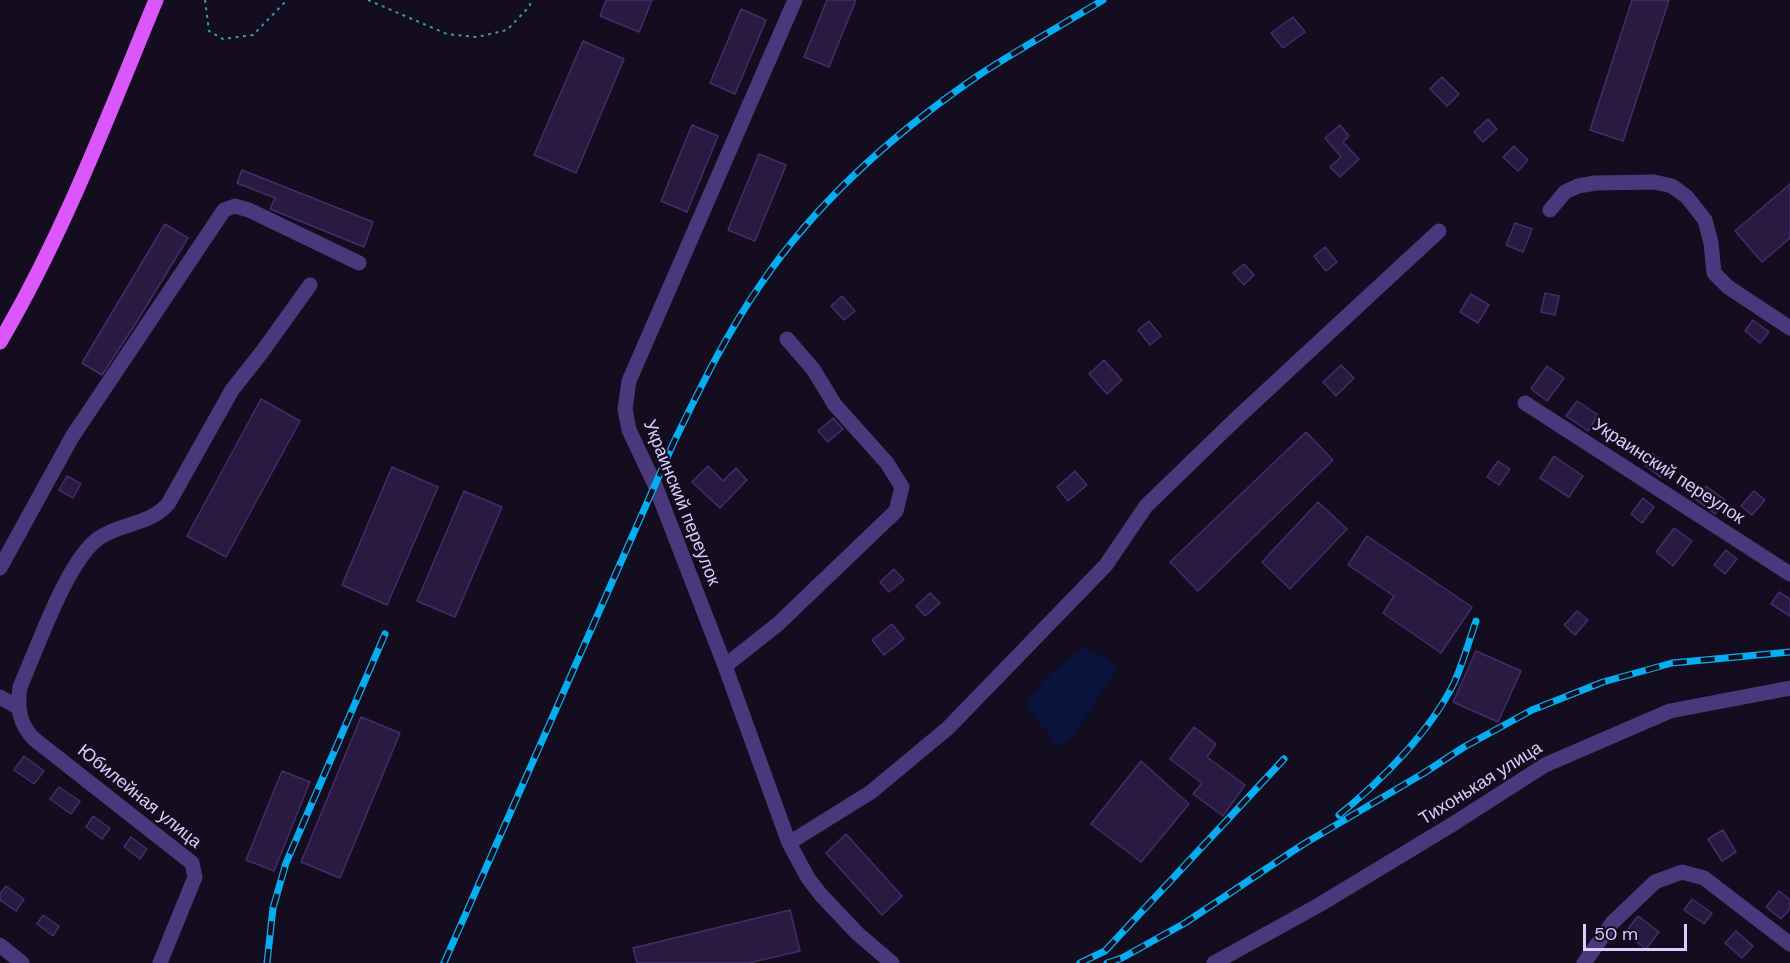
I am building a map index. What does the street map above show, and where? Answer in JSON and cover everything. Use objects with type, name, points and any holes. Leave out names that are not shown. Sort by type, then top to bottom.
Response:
[{"type":"main road","points":[[0,342],[71,206],[156,0]]},
{"type":"street","name":"Украинский переулок","points":[[795,0],[629,381],[625,409],[629,430],[655,485],[725,666],[789,843],[808,878],[821,895],[852,928],[892,963]]},
{"type":"street","points":[[1550,210],[1565,192],[1578,186],[1594,183],[1654,182],[1672,186],[1687,197],[1705,220],[1711,243],[1714,273],[1728,286],[1790,328]]},
{"type":"street","points":[[0,568],[72,437],[224,210],[235,206],[249,210],[359,262]]},
{"type":"street","points":[[789,843],[871,792],[948,728],[1106,564],[1146,506],[1237,418],[1440,231]]},
{"type":"street","name":"Юбилейная улица","points":[[160,963],[195,876],[192,863],[34,739],[24,727],[19,708],[20,687],[68,578],[82,554],[100,537],[153,518],[168,504],[232,390],[310,285]]},
{"type":"street","points":[[725,666],[778,624],[896,511],[902,487],[887,463],[835,405],[813,369],[787,339]]},
{"type":"street","name":"Украинский переулок","points":[[1525,403],[1790,574]]},
{"type":"street","name":"Тихонькая улица","points":[[1214,963],[1318,905],[1454,824],[1545,765],[1670,711],[1790,688]]},
{"type":"street","points":[[0,697],[19,708]]},
{"type":"street","points":[[1584,963],[1612,923],[1646,890],[1655,882],[1682,872],[1704,878],[1790,944]]},
{"type":"street","points":[[0,945],[22,963]]},
{"type":"path","points":[[205,0],[209,31],[223,39],[253,35],[287,0]]},
{"type":"path","points":[[368,0],[447,34],[477,37],[507,30],[529,7],[532,0]]},
{"type":"shaded area","points":[[1085,647],[1093,655],[1105,655],[1117,668],[1073,737],[1059,747],[1024,704],[1052,673]]},
{"type":"building","points":[[606,0],[652,0],[639,32],[600,16]]},
{"type":"building","points":[[827,0],[856,0],[829,67],[804,57]]},
{"type":"building","points":[[1632,0],[1669,0],[1623,141],[1590,130]]},
{"type":"building","points":[[741,9],[766,20],[735,94],[710,83]]},
{"type":"building","points":[[1293,17],[1305,32],[1283,48],[1271,33]]},
{"type":"building","points":[[583,41],[624,59],[576,173],[534,155]]},
{"type":"building","points":[[1442,77],[1459,94],[1447,106],[1430,89]]},
{"type":"building","points":[[1488,119],[1497,129],[1483,142],[1474,132]]},
{"type":"building","points":[[692,125],[718,136],[687,212],[661,201]]},
{"type":"building","points":[[1340,125],[1349,136],[1343,142],[1359,159],[1340,177],[1330,167],[1341,157],[1325,138]]},
{"type":"building","points":[[1514,146],[1528,160],[1518,171],[1503,157]]},
{"type":"building","points":[[759,154],[786,165],[755,241],[728,230]]},
{"type":"building","points":[[242,170],[373,222],[364,247],[270,209],[275,198],[237,183]]},
{"type":"building","points":[[1790,184],[1790,238],[1762,262],[1735,231]]},
{"type":"building","points":[[1515,223],[1532,229],[1523,252],[1506,245]]},
{"type":"building","points":[[165,224],[188,238],[102,375],[82,363]]},
{"type":"building","points":[[1325,247],[1337,262],[1326,271],[1314,256]]},
{"type":"building","points":[[1244,264],[1254,275],[1244,285],[1233,273]]},
{"type":"building","points":[[1545,293],[1559,296],[1555,315],[1541,312]]},
{"type":"building","points":[[1471,294],[1489,305],[1478,323],[1460,312]]},
{"type":"building","points":[[842,296],[855,311],[844,320],[831,306]]},
{"type":"building","points":[[1753,320],[1769,332],[1760,343],[1745,331]]},
{"type":"building","points":[[1149,321],[1161,336],[1150,345],[1138,330]]},
{"type":"building","points":[[1104,360],[1122,380],[1107,394],[1089,374]]},
{"type":"building","points":[[1341,365],[1354,378],[1336,396],[1323,382]]},
{"type":"building","points":[[1547,366],[1564,378],[1547,401],[1531,389]]},
{"type":"building","points":[[261,399],[300,421],[226,557],[187,536]]},
{"type":"building","points":[[1577,401],[1598,415],[1588,431],[1566,416]]},
{"type":"building","points":[[833,418],[843,429],[828,442],[818,431]]},
{"type":"building","points":[[1306,432],[1333,460],[1198,591],[1170,562]]},
{"type":"building","points":[[1653,454],[1669,466],[1660,477],[1645,465]]},
{"type":"building","points":[[1554,456],[1583,476],[1569,497],[1540,478]]},
{"type":"building","points":[[1498,461],[1510,469],[1499,485],[1487,477]]},
{"type":"building","points":[[708,466],[723,481],[736,468],[747,480],[720,508],[692,482]]},
{"type":"building","points":[[392,467],[438,487],[387,605],[342,585]]},
{"type":"building","points":[[1075,471],[1087,485],[1068,501],[1057,487]]},
{"type":"building","points":[[67,476],[81,484],[73,498],[59,490]]},
{"type":"building","points":[[1706,486],[1725,500],[1715,514],[1696,500]]},
{"type":"building","points":[[464,491],[502,507],[455,617],[417,601]]},
{"type":"building","points":[[1754,491],[1765,500],[1752,515],[1741,506]]},
{"type":"building","points":[[1643,498],[1654,507],[1642,523],[1631,514]]},
{"type":"building","points":[[1318,502],[1347,529],[1290,589],[1262,562]]},
{"type":"building","points":[[1674,528],[1692,541],[1673,566],[1656,552]]},
{"type":"building","points":[[1367,536],[1472,607],[1441,653],[1383,613],[1394,596],[1348,565]]},
{"type":"building","points":[[1726,550],[1737,559],[1725,574],[1714,565]]},
{"type":"building","points":[[894,569],[904,580],[889,592],[880,582]]},
{"type":"building","points":[[1779,592],[1790,599],[1790,616],[1771,604]]},
{"type":"building","points":[[930,593],[940,603],[925,616],[916,606]]},
{"type":"building","points":[[1577,611],[1588,620],[1575,635],[1564,625]]},
{"type":"building","points":[[892,624],[904,639],[884,655],[872,640]]},
{"type":"building","points":[[1476,651],[1521,671],[1498,722],[1453,702]]},
{"type":"building","points":[[361,717],[400,733],[340,878],[301,862]]},
{"type":"building","points":[[1194,727],[1216,744],[1207,757],[1245,785],[1223,816],[1193,794],[1202,783],[1170,759]]},
{"type":"building","points":[[24,756],[44,771],[34,784],[14,770]]},
{"type":"building","points":[[1141,761],[1189,804],[1141,862],[1091,824]]},
{"type":"building","points":[[282,771],[310,782],[274,871],[246,860]]},
{"type":"building","points":[[59,787],[80,801],[71,814],[50,799]]},
{"type":"building","points":[[93,816],[110,828],[102,839],[86,827]]},
{"type":"building","points":[[1723,830],[1736,852],[1722,861],[1708,839]]},
{"type":"building","points":[[846,834],[902,896],[882,915],[826,853]]},
{"type":"building","points":[[131,837],[147,849],[140,859],[124,847]]},
{"type":"building","points":[[6,886],[24,899],[16,911],[0,900],[0,894]]},
{"type":"building","points":[[1779,891],[1790,900],[1790,909],[1781,919],[1766,907]]},
{"type":"building","points":[[1692,899],[1712,913],[1704,924],[1684,910]]},
{"type":"building","points":[[790,910],[800,951],[749,963],[637,963],[633,948]]},
{"type":"building","points":[[43,915],[59,926],[53,936],[37,924]]},
{"type":"building","points":[[1638,916],[1659,932],[1646,949],[1625,933]]},
{"type":"building","points":[[1736,931],[1753,946],[1742,958],[1725,943]]},
{"type":"railway","points":[[444,963],[673,444],[726,340],[763,281],[809,222],[861,168],[889,143],[979,75],[1103,0]]},
{"type":"railway","points":[[1339,815],[1388,771],[1432,720],[1454,683],[1476,621]]},
{"type":"railway","points":[[267,963],[273,908],[286,863],[385,634]]},
{"type":"railway","points":[[1107,963],[1122,958],[1185,923],[1302,845],[1464,747],[1532,710],[1603,682],[1672,663],[1790,652]]},
{"type":"railway","points":[[1080,963],[1105,951],[1284,759]]}]
